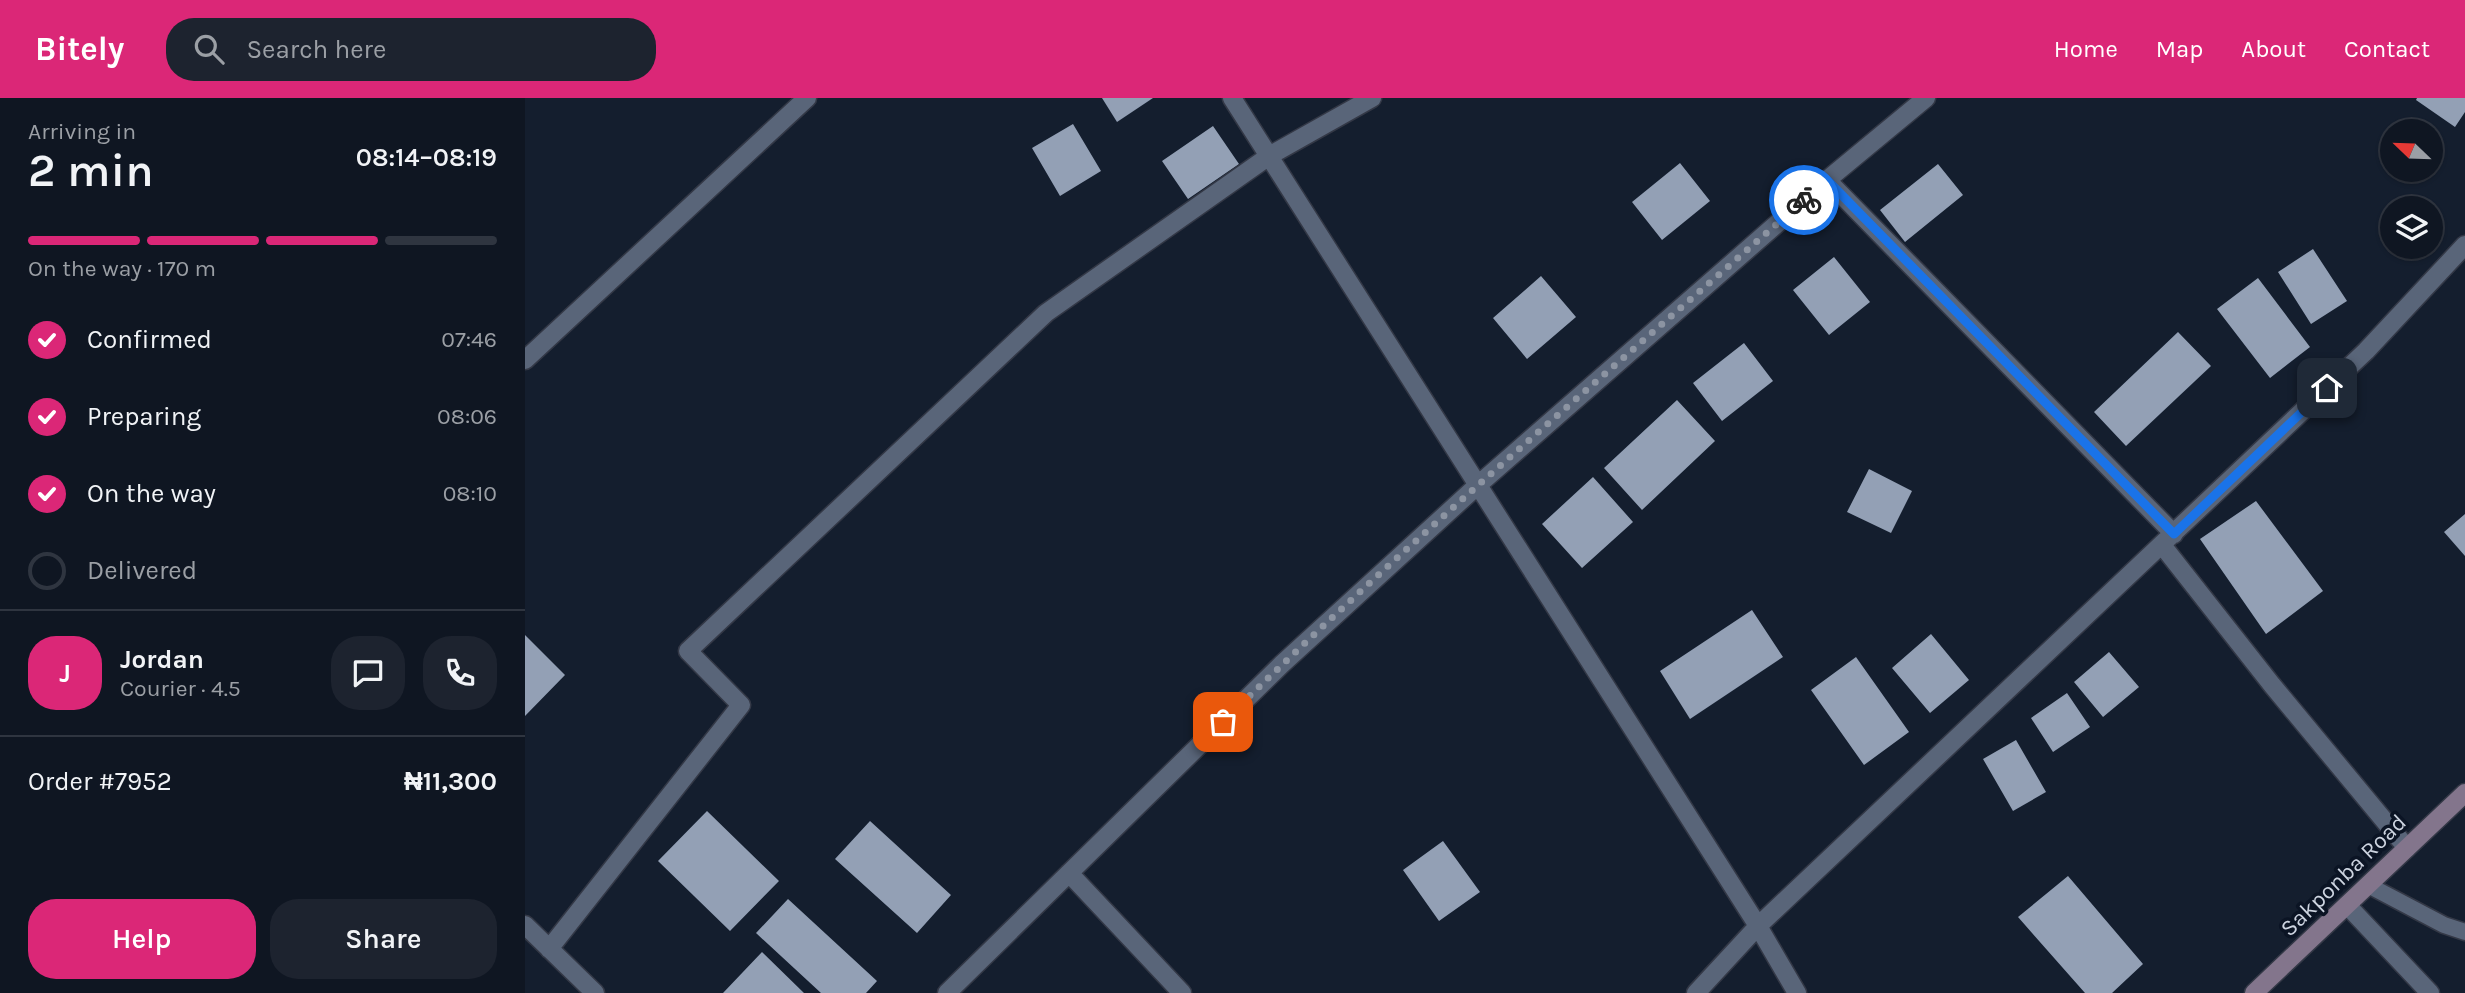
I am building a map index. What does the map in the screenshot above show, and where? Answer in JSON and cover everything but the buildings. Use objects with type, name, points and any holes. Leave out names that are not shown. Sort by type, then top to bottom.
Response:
[{"type":"main road","name":"Sakponba Road","points":[[2255,993],[2465,793]]},
{"type":"street","points":[[525,360],[807,98]]},
{"type":"street","points":[[1232,98],[1758,926],[1797,993]]},
{"type":"street","points":[[549,949],[741,705],[688,651],[1046,313],[1269,156],[1373,98]]},
{"type":"street","points":[[947,993],[1282,664],[1478,485],[1827,180],[1926,98]]},
{"type":"street","points":[[1827,180],[2168,540],[2272,685],[2407,848]]},
{"type":"street","points":[[1696,993],[1758,926],[2366,351],[2465,245]]},
{"type":"street","points":[[1069,873],[1182,993]]},
{"type":"street","points":[[2347,905],[2430,993]]},
{"type":"street","points":[[525,925],[595,993]]},
{"type":"lane","points":[[2368,885],[2444,925],[2465,932]]},
{"type":"way so far","points":[[1223,722],[1282,664],[1478,485],[1804,200]]},
{"type":"route","points":[[1804,200],[1827,180],[2174,534],[2327,388]]}]
